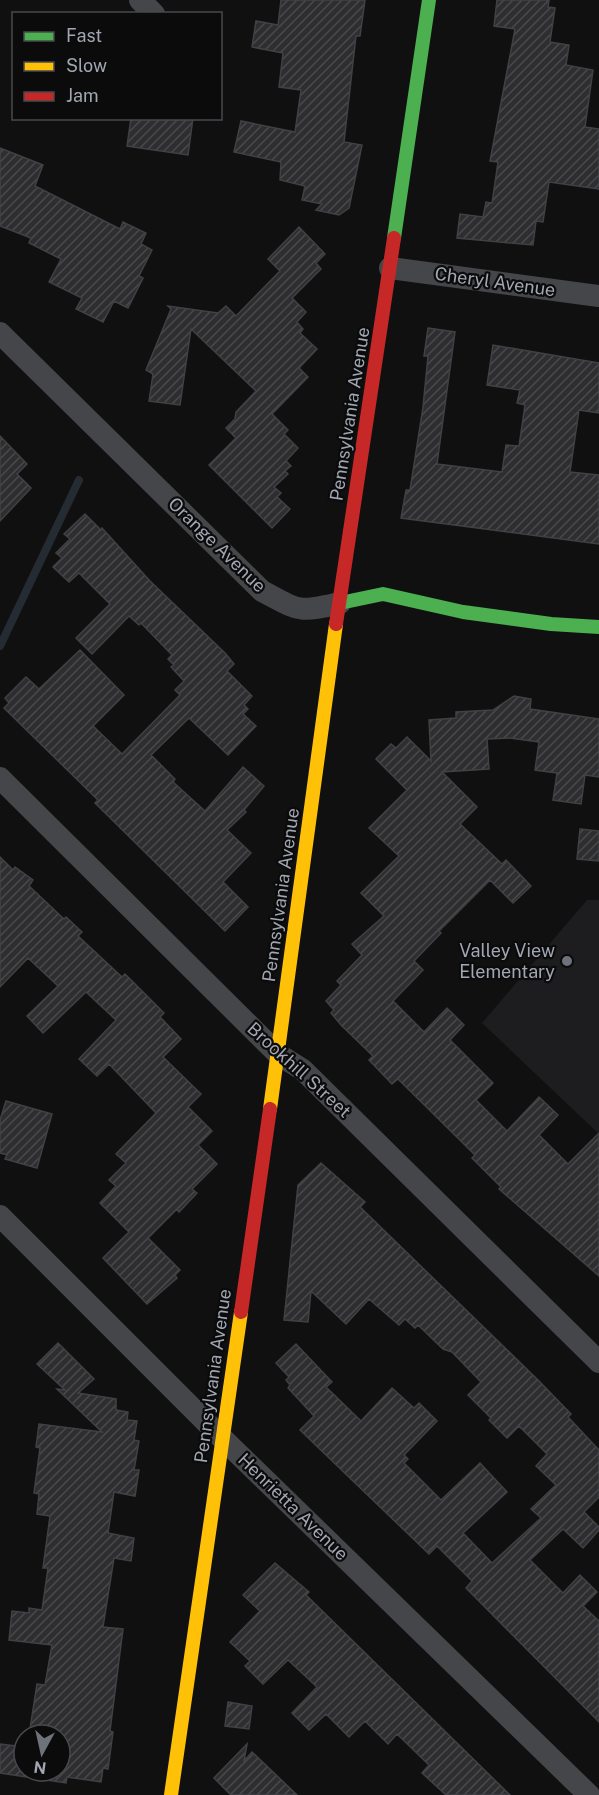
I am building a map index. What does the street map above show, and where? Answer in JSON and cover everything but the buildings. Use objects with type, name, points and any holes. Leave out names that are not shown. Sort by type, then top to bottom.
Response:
[{"type":"main road","name":"Pennsylvania Avenue","points":[[171,1795],[278,1054],[340,603],[429,0]]},
{"type":"main road","name":"Orange Avenue","points":[[340,603],[383,594],[463,612],[551,624],[599,627]]},
{"type":"street","points":[[140,0],[152,12]]},
{"type":"street","name":"Cheryl Avenue","points":[[390,268],[599,296]]},
{"type":"street","name":"Orange Avenue","points":[[0,333],[262,591],[294,608],[306,611],[340,603]]},
{"type":"street","name":"Brookhill Street","points":[[0,778],[278,1054],[303,1070],[599,1362]]},
{"type":"street","name":"Henrietta Avenue","points":[[0,1216],[222,1438],[589,1795]]},
{"type":"shaded area","name":"Valley View Elementary","points":[[587,900],[599,900],[599,1134],[482,1023]]},
{"type":"waterway","points":[[0,646],[79,480]]},
{"type":"traffic: fast","points":[[394,238],[429,0]]},
{"type":"traffic: fast","points":[[340,603],[383,594],[463,612],[551,624],[599,627]]},
{"type":"traffic: slow","points":[[270,1109],[336,624]]},
{"type":"traffic: slow","points":[[171,1795],[241,1312]]},
{"type":"traffic: jam","points":[[336,624],[394,238]]},
{"type":"traffic: jam","points":[[241,1312],[270,1109]]},
{"type":"place","name":"Valley View Elementary","points":[[567,961]]}]
